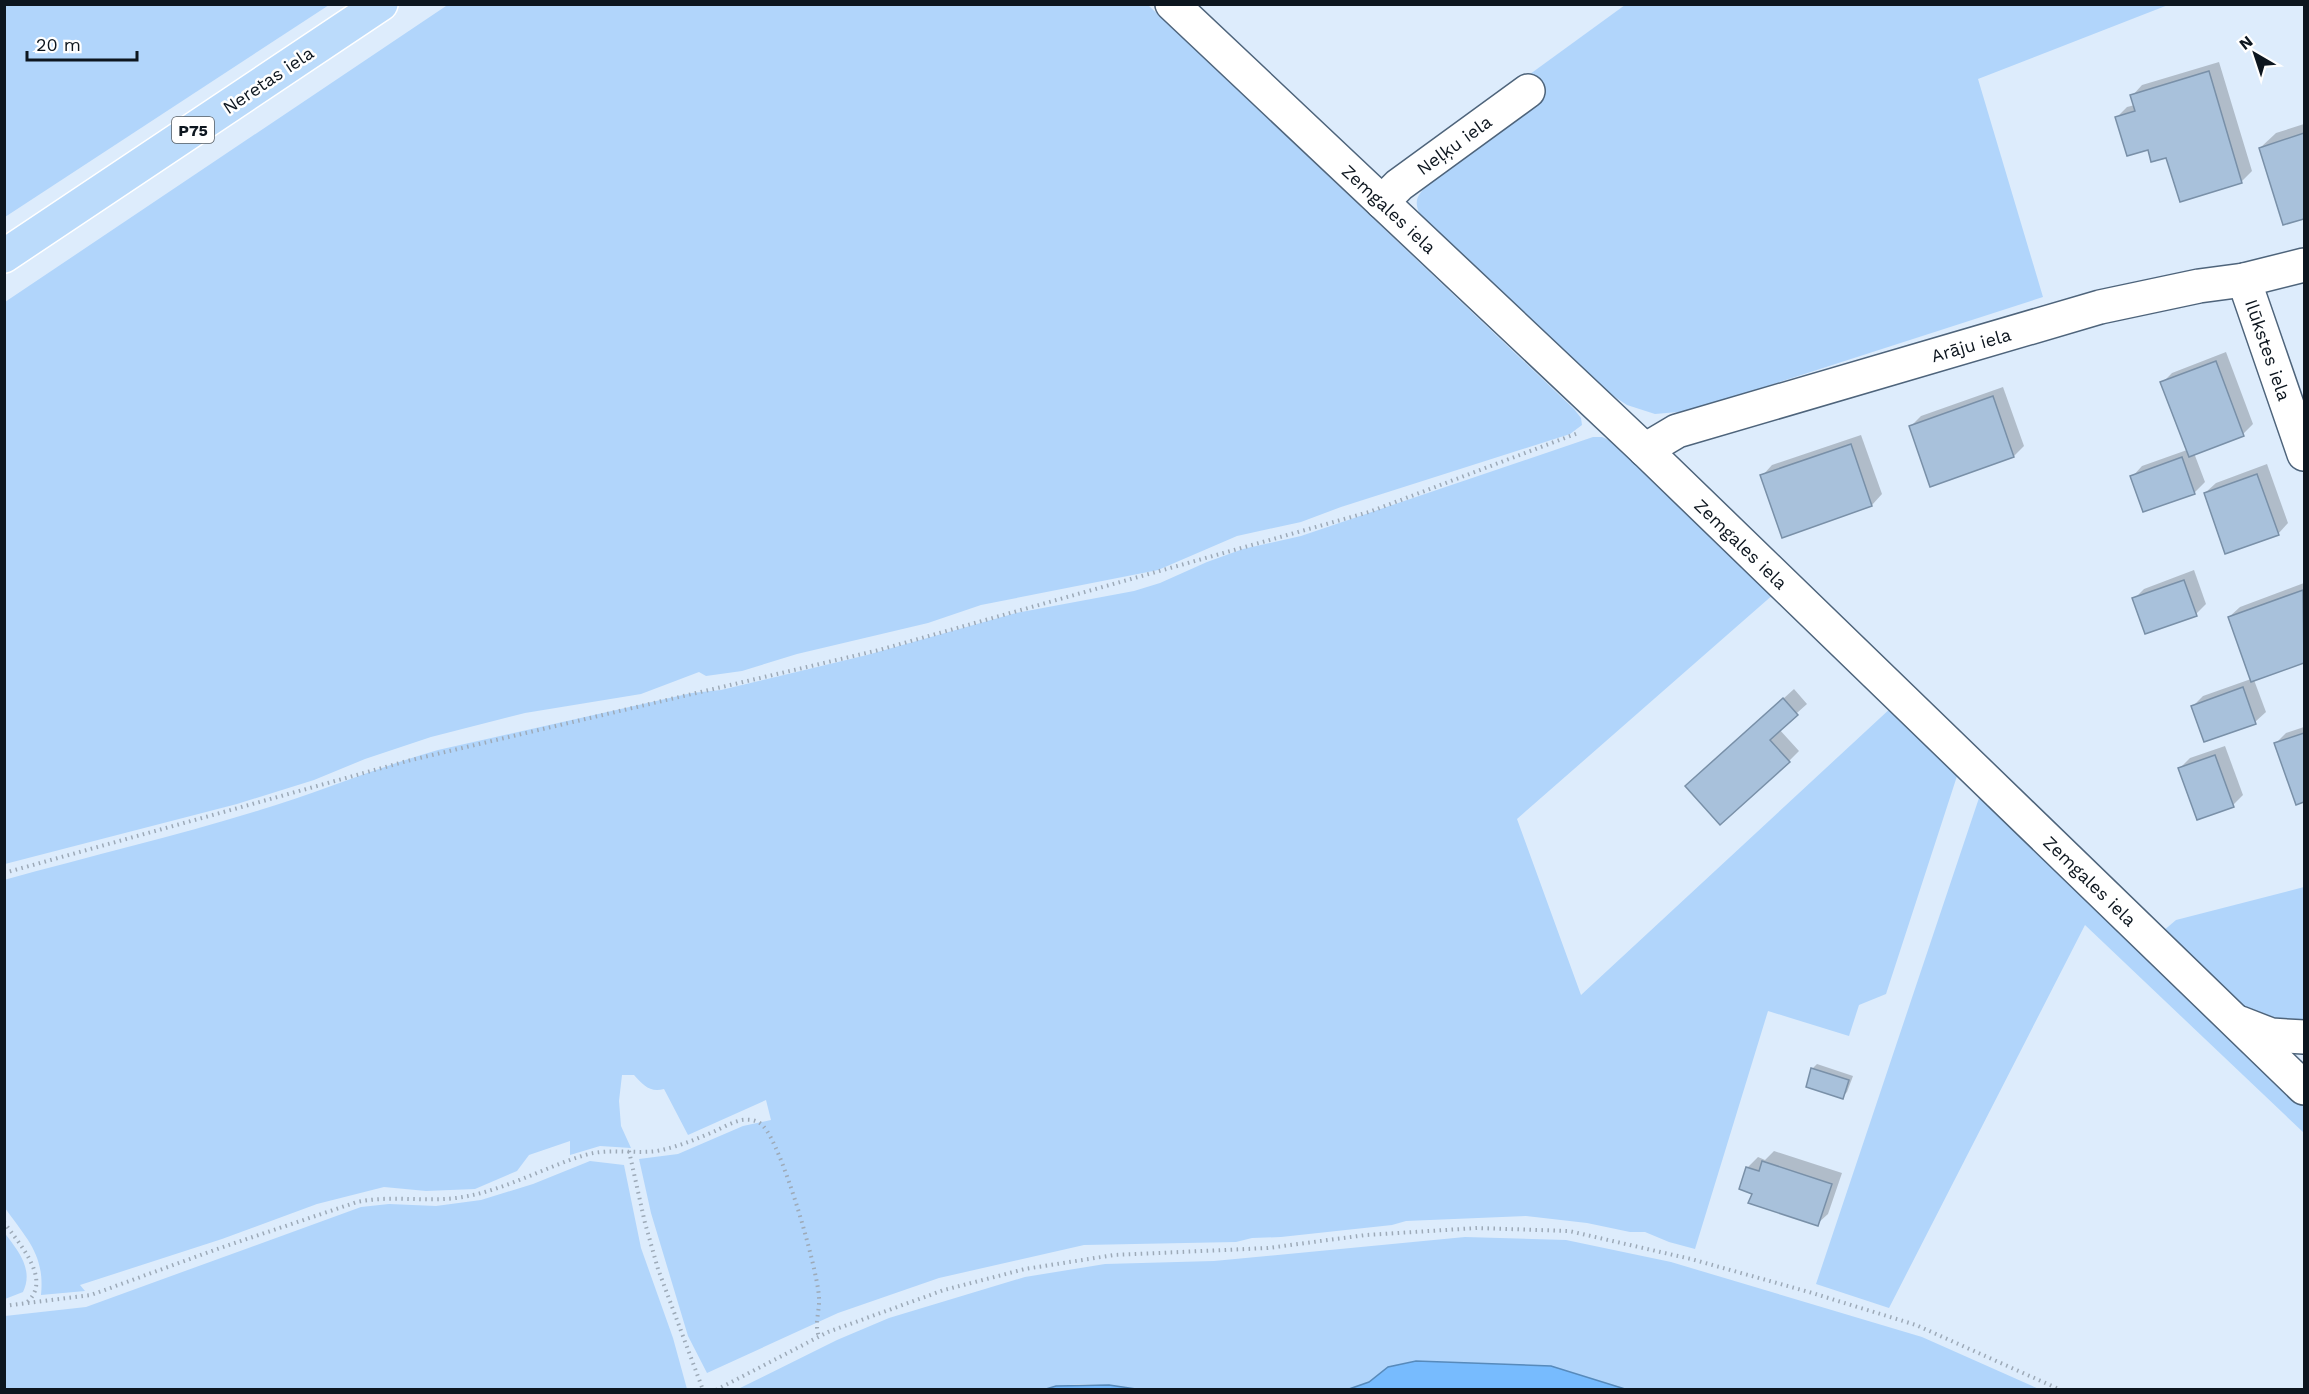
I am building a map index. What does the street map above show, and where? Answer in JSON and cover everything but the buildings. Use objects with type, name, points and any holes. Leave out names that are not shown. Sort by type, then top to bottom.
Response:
[{"type":"main road","name":"Neretas iela","points":[[4,256],[381,4]]},
{"type":"street","name":"Zemgales iela","points":[[1172,4],[1645,450],[2304,1088]]},
{"type":"street","name":"Neļķu iela","points":[[1382,202],[1400,185],[1528,91]]},
{"type":"street","name":"Arāju iela","points":[[1645,450],[1677,431],[2100,307],[2199,285],[2244,280],[2304,264]]},
{"type":"street","name":"Ilūkstes iela","points":[[2244,280],[2304,454]]},
{"type":"street","points":[[2235,1021],[2271,1035],[2304,1037]]},
{"type":"path","points":[[4,873],[407,761],[879,650],[1369,512],[1612,420]]},
{"type":"path","points":[[4,1306],[91,1295],[357,1202],[378,1198],[428,1200],[481,1193],[586,1155],[614,1150],[651,1152],[674,1148],[742,1120],[753,1120],[761,1124],[771,1136],[782,1160],[816,1275],[819,1299],[816,1327],[819,1337]]},
{"type":"path","points":[[629,1151],[658,1269],[683,1341],[703,1389]]},
{"type":"path","points":[[4,1221],[32,1263],[35,1289],[33,1298],[25,1304]]},
{"type":"path","points":[[716,1389],[819,1337],[944,1290],[1025,1269],[1114,1255],[1268,1248],[1366,1235],[1477,1228],[1569,1231],[1690,1259],[1916,1325],[2061,1389]]},
{"type":"shaded area","points":[[5,4],[329,4],[329,5],[5,217]]},
{"type":"shaded area","points":[[449,4],[1148,5],[1574,409],[1581,418],[1582,425],[1570,434],[1341,507],[1301,522],[1237,536],[1158,570],[981,605],[928,623],[797,654],[742,671],[706,676],[699,672],[641,694],[525,713],[431,737],[365,759],[314,780],[237,804],[5,864],[5,302]]},
{"type":"shaded area","points":[[1625,5],[2168,5],[1978,79],[2043,297],[1690,411],[1655,414],[1627,405],[1598,386],[1423,221],[1417,203],[1419,195],[1431,181],[1543,99],[1526,77]]},
{"type":"shaded area","points":[[1593,437],[1602,437],[1611,441],[1775,593],[1517,819],[1581,995],[1893,706],[1959,770],[1886,994],[1859,1005],[1849,1036],[1768,1011],[1695,1249],[1645,1232],[1630,1232],[1587,1223],[1526,1216],[1406,1221],[1392,1225],[1252,1238],[1236,1242],[1084,1245],[939,1278],[838,1313],[707,1373],[688,1336],[651,1213],[639,1159],[678,1154],[743,1126],[771,1120],[766,1100],[688,1135],[664,1089],[651,1089],[634,1075],[622,1075],[619,1101],[621,1126],[631,1148],[600,1146],[570,1155],[570,1141],[529,1155],[517,1171],[475,1189],[426,1191],[384,1187],[317,1204],[222,1239],[80,1285],[85,1291],[41,1295],[40,1269],[33,1248],[5,1208],[4,880],[282,803],[438,750],[692,693],[721,690],[867,655],[1016,613],[1134,591],[1160,583],[1243,549],[1301,536]]},
{"type":"shaded area","points":[[1981,792],[2304,1106],[2304,1133],[2085,925],[1889,1308],[1816,1284]]},
{"type":"shaded area","points":[[2304,887],[2304,1028],[2258,1020],[2162,932],[2176,920]]},
{"type":"shaded area","points":[[590,1161],[624,1165],[641,1248],[673,1338],[687,1389],[5,1389],[5,1316],[86,1307],[361,1207],[389,1204],[436,1206],[481,1200],[533,1184]]},
{"type":"shaded area","points":[[4,1232],[23,1260],[27,1276],[23,1292],[5,1299]]},
{"type":"shaded area","points":[[1465,1237],[1566,1240],[1671,1262],[1922,1337],[2039,1389],[1625,1390],[1551,1366],[1388,1367],[1369,1382],[1349,1390],[1136,1390],[1079,1384],[1046,1390],[736,1390],[837,1340],[889,1318],[1025,1277],[1105,1264],[1214,1261]]},
{"type":"water","points":[[1416,1361],[1551,1366],[1625,1389],[1349,1389],[1369,1382],[1388,1367]]},
{"type":"water","points":[[1109,1385],[1136,1389],[1046,1389],[1056,1386]]}]
